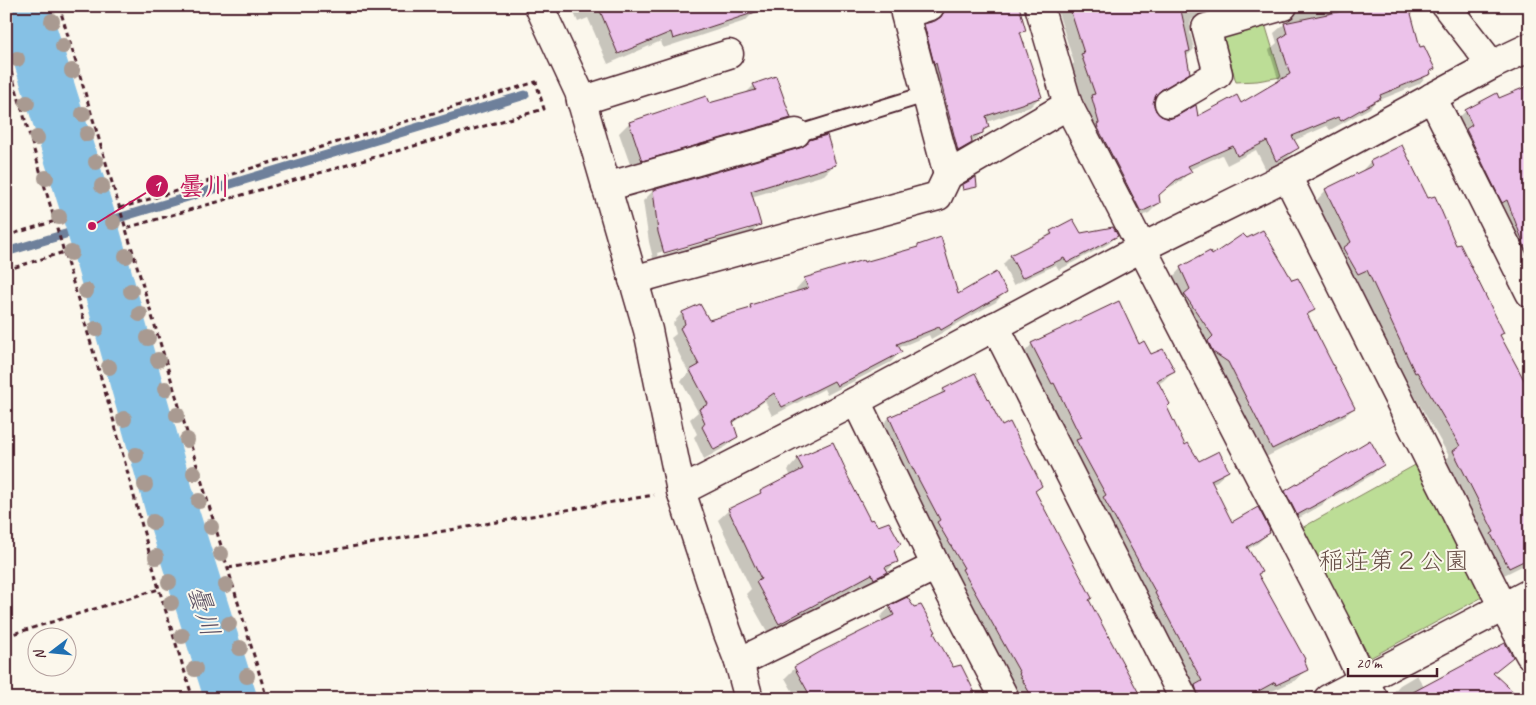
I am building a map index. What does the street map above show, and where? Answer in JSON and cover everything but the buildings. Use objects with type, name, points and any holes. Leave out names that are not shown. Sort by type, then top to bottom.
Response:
[{"type":"street","points":[[539,6],[579,92],[648,330],[681,490],[739,662],[749,699]]},
{"type":"street","points":[[930,6],[905,14],[948,175]]},
{"type":"street","points":[[1039,6],[1068,105],[1369,690]]},
{"type":"street","points":[[1169,103],[1218,74],[1203,17],[1283,6]]},
{"type":"street","points":[[1446,6],[1492,65]]},
{"type":"street","points":[[681,490],[856,401],[1141,248],[1287,176],[1492,65],[1530,47]]},
{"type":"street","points":[[581,101],[729,54]]},
{"type":"street","points":[[1432,97],[1530,293]]},
{"type":"street","points":[[633,280],[938,196],[948,175],[1068,105]]},
{"type":"street","points":[[606,188],[796,132]]},
{"type":"street","points":[[1287,176],[1503,606],[1530,655]]},
{"type":"street","points":[[995,326],[1184,699]]},
{"type":"street","points":[[856,401],[936,566],[1005,699]]},
{"type":"street","points":[[739,662],[936,566]]},
{"type":"street","points":[[1328,699],[1369,690],[1503,606],[1530,593]]},
{"type":"lane","points":[[796,132],[804,132],[927,94]]},
{"type":"path","points":[[59,6],[267,699]]},
{"type":"path","points":[[6,55],[114,422],[159,589],[193,699]]},
{"type":"path","points":[[120,208],[536,82],[544,109],[126,228]]},
{"type":"path","points":[[6,236],[55,221]]},
{"type":"path","points":[[6,270],[64,252]]},
{"type":"path","points":[[228,568],[681,490]]},
{"type":"path","points":[[6,636],[159,589]]},
{"type":"green space","points":[[1265,24],[1281,77],[1236,82],[1223,37]]},
{"type":"green space","name":"稲荘第２公園","points":[[1417,464],[1488,594],[1370,658],[1300,529]]},
{"type":"waterway","name":"曇川","points":[[23,6],[92,226],[171,507],[231,699]]},
{"type":"waterway","points":[[6,252],[525,95]]},
{"type":"place","name":"曇川","points":[[92,226]]}]
